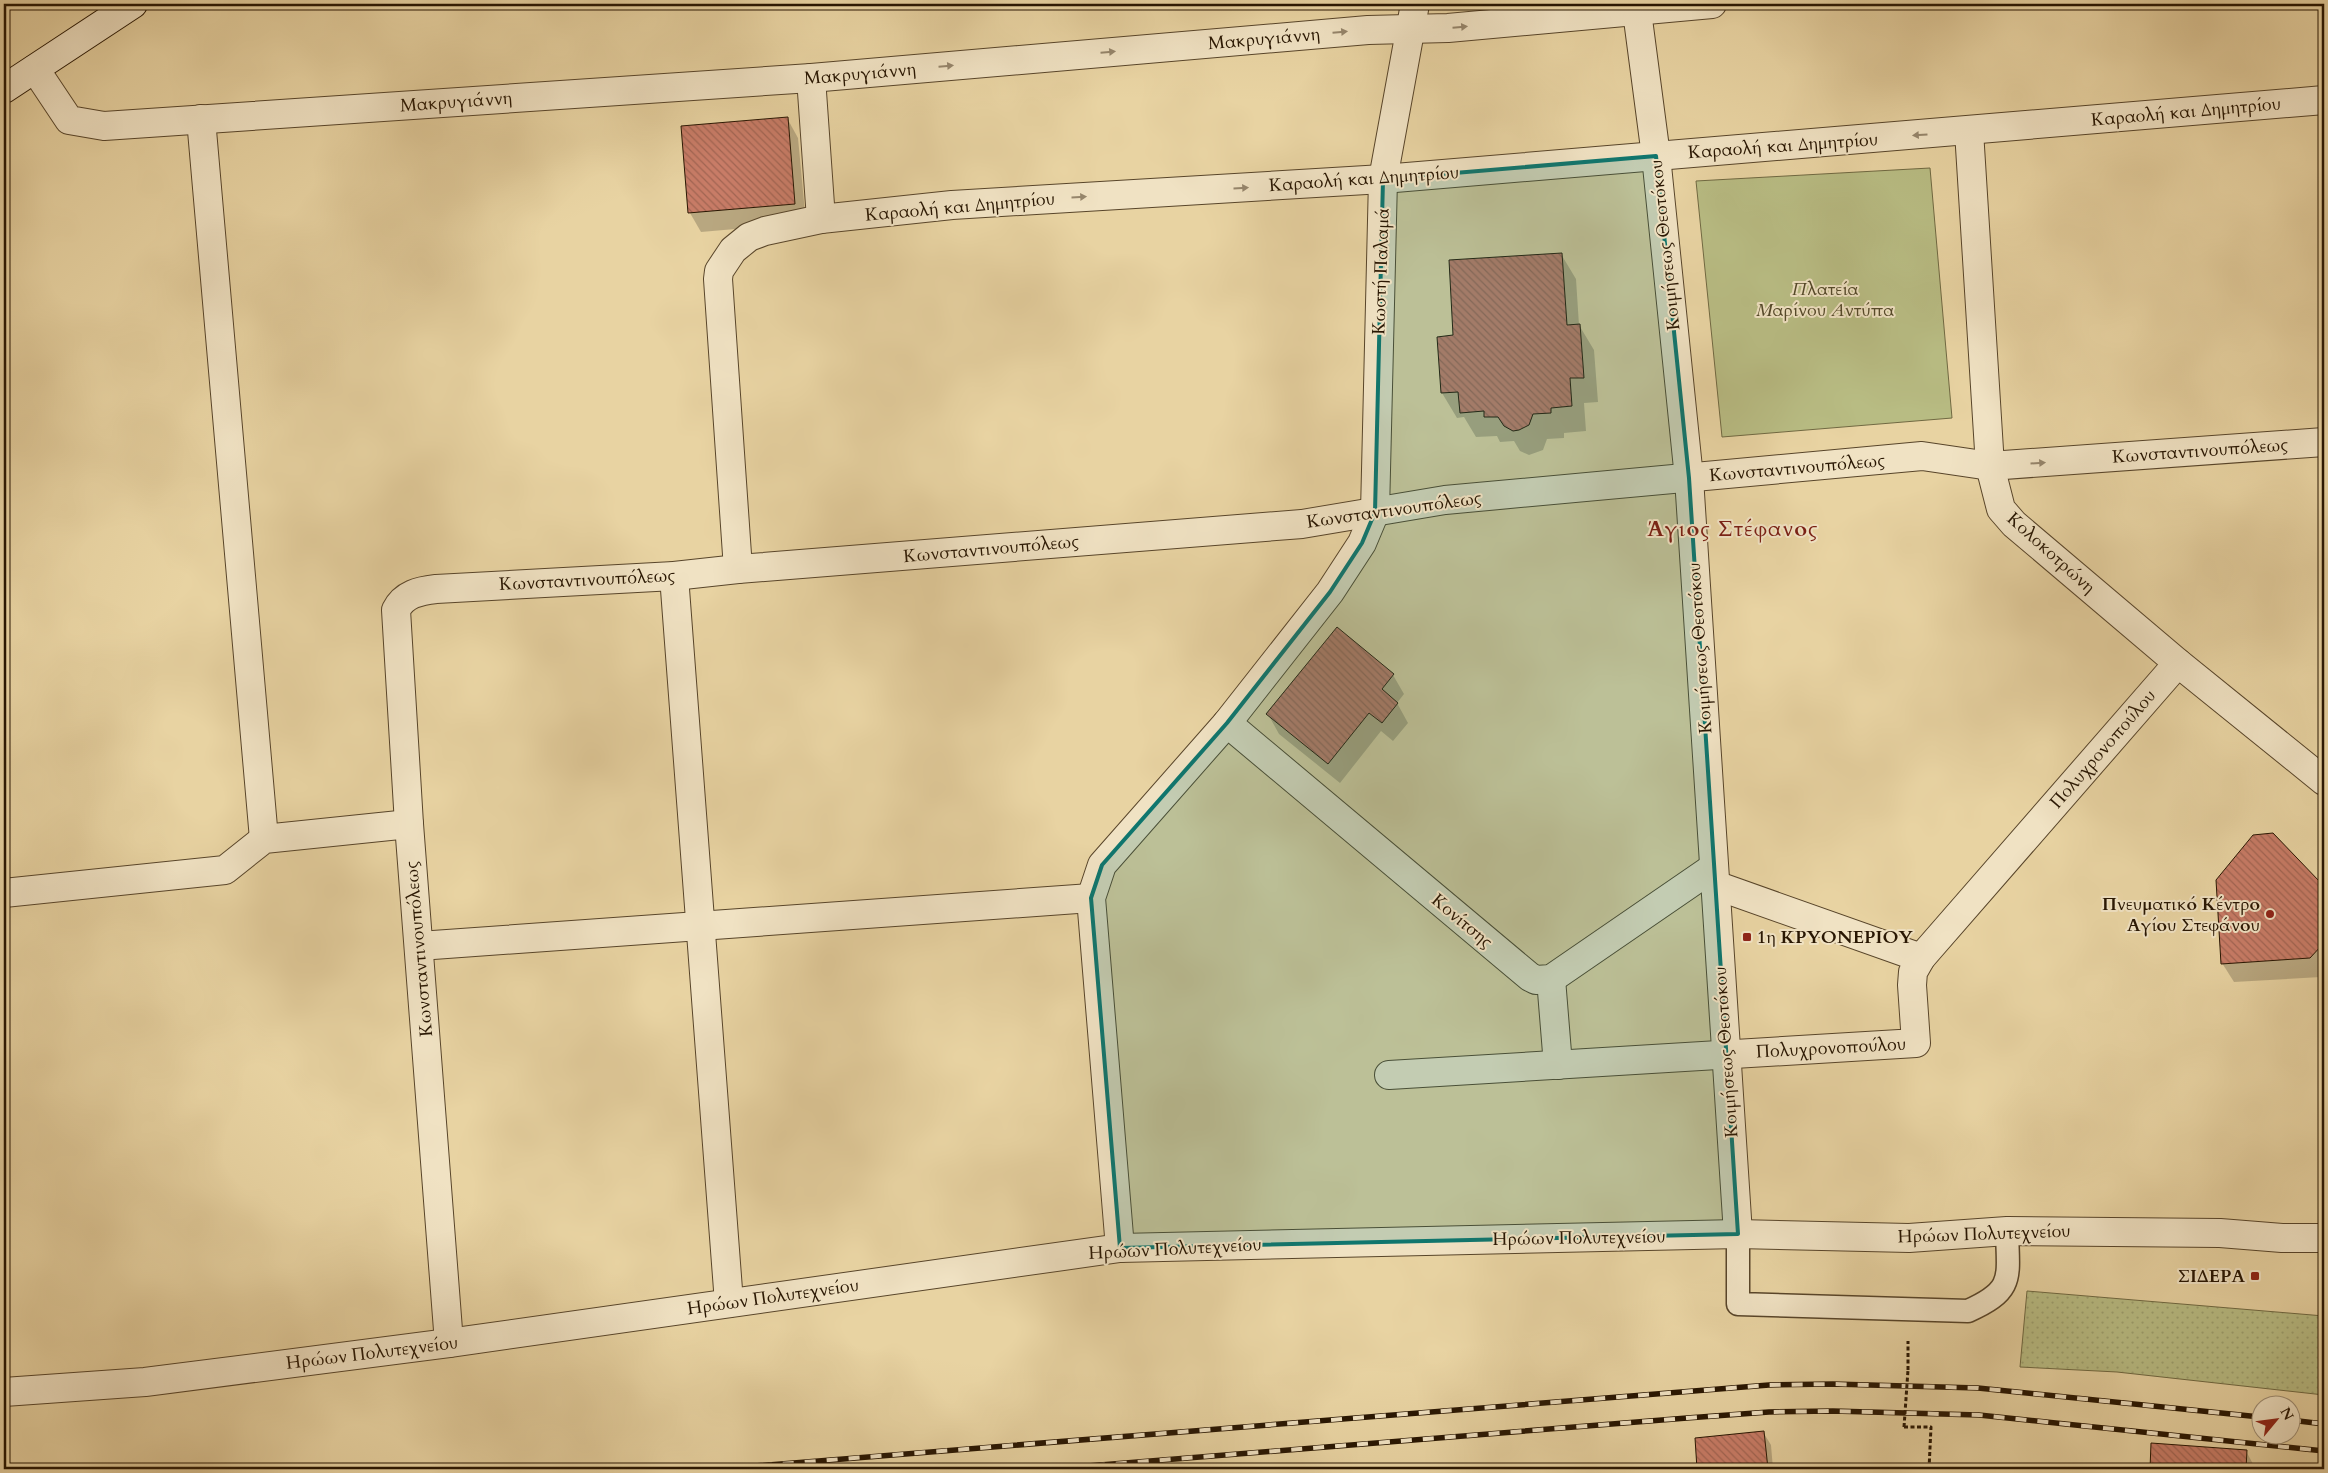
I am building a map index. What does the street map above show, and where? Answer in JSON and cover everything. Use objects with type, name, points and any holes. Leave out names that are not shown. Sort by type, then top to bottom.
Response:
[{"type":"street","points":[[4,89],[133,4]]},
{"type":"street","name":"Μακρυγιάννη","points":[[35,69],[69,120],[104,126],[811,78],[1368,30],[1413,17],[1712,4]]},
{"type":"street","name":"Κοιμήσεως Θεοτόκου","points":[[1637,8],[1656,156],[1689,478],[1738,1234]]},
{"type":"street","name":"Κωστή Παλαμά","points":[[1375,512],[1383,179],[1413,17]]},
{"type":"street","points":[[811,78],[821,219]]},
{"type":"street","name":"Καραολή και Δημητρίου","points":[[738,569],[719,271],[733,250],[749,237],[765,231],[821,219],[952,205],[1383,179],[2324,100]]},
{"type":"street","points":[[201,119],[264,839]]},
{"type":"street","name":"Κολοκοτρώνη","points":[[1969,131],[1990,466],[2001,509],[2014,524],[2178,663],[2324,781]]},
{"type":"street","name":"Κωνσταντινουπόλεως","points":[[449,1343],[408,824],[396,610],[401,601],[417,592],[436,588],[674,576],[738,569],[1302,524],[1445,500],[1922,456],[1990,466],[2324,442]]},
{"type":"street","points":[[1120,1248],[1091,898],[1102,865],[1227,723],[1330,592],[1362,544],[1375,512]]},
{"type":"street","points":[[674,576],[729,1303]]},
{"type":"street","name":"Πολυχρονοπούλου","points":[[1389,1075],[1916,1043],[1912,985],[1913,972],[1921,958],[2178,663]]},
{"type":"street","name":"Κονίτσης","points":[[1227,723],[1530,977],[1536,980],[1551,979]]},
{"type":"street","points":[[4,893],[225,870],[264,839],[408,824]]},
{"type":"street","points":[[1558,1065],[1551,979],[1714,876],[1921,958]]},
{"type":"street","points":[[419,946],[1091,898]]},
{"type":"street","name":"Ηρώων Πολυτεχνείου","points":[[4,1392],[146,1382],[449,1343],[1120,1248],[1738,1234],[1909,1238],[2007,1231],[2220,1233],[2282,1238],[2324,1238]]},
{"type":"lane","points":[[1738,1234],[1738,1304],[1968,1311],[1988,1302],[2002,1291],[2008,1274],[2007,1231]]},
{"type":"path","points":[[1908,1370],[1904,1427],[1931,1427],[1929,1469]]},
{"type":"highlighted area","points":[[1656,156],[1689,478],[1738,1234],[1120,1248],[1091,898],[1102,865],[1227,723],[1330,592],[1362,543],[1375,512],[1383,179]]},
{"type":"green space","name":"Πλατεία Μαρίνου Αντύπα","points":[[1930,168],[1952,418],[1722,437],[1696,181]]},
{"type":"green space","points":[[2027,1291],[2324,1316],[2324,1395],[2117,1372],[2020,1367]]},
{"type":"building","points":[[788,117],[795,204],[688,213],[681,126]]},
{"type":"building","points":[[1562,253],[1567,325],[1580,324],[1584,378],[1570,378],[1572,406],[1551,408],[1551,413],[1533,414],[1529,425],[1513,431],[1504,426],[1498,417],[1484,417],[1484,411],[1460,413],[1458,392],[1441,393],[1437,337],[1453,335],[1449,260]]},
{"type":"building","points":[[1337,627],[1394,674],[1382,689],[1398,703],[1382,723],[1369,713],[1328,764],[1266,714]]},
{"type":"building","name":"Πνευματικό Κέντρο Αγίου Στεφάνου","points":[[2273,833],[2320,882],[2322,945],[2310,958],[2221,964],[2216,880],[2253,835]]},
{"type":"building","points":[[1764,1431],[1768,1469],[1697,1469],[1695,1438]]},
{"type":"building","points":[[2151,1443],[2247,1450],[2246,1469],[2150,1469]]},
{"type":"railway","points":[[717,1469],[1769,1385],[1833,1384],[1978,1388],[2250,1416]]},
{"type":"railway","points":[[1050,1469],[1687,1418],[1769,1412],[1833,1411],[1979,1415],[2324,1451]]},
{"type":"railway","points":[[2300,1421],[2324,1424]]},
{"type":"place","name":"Πνευματικό Κέντρο Αγίου Στεφάνου","points":[[2270,914]]},
{"type":"place","name":"1η ΚΡΥΟΝΕΡΙΟΥ","points":[[1747,937]]},
{"type":"place","name":"ΣΙΔΕΡΑ","points":[[2255,1276]]},
{"type":"district","name":"Άγιος Στέφανος","points":[[1733,529]]}]
